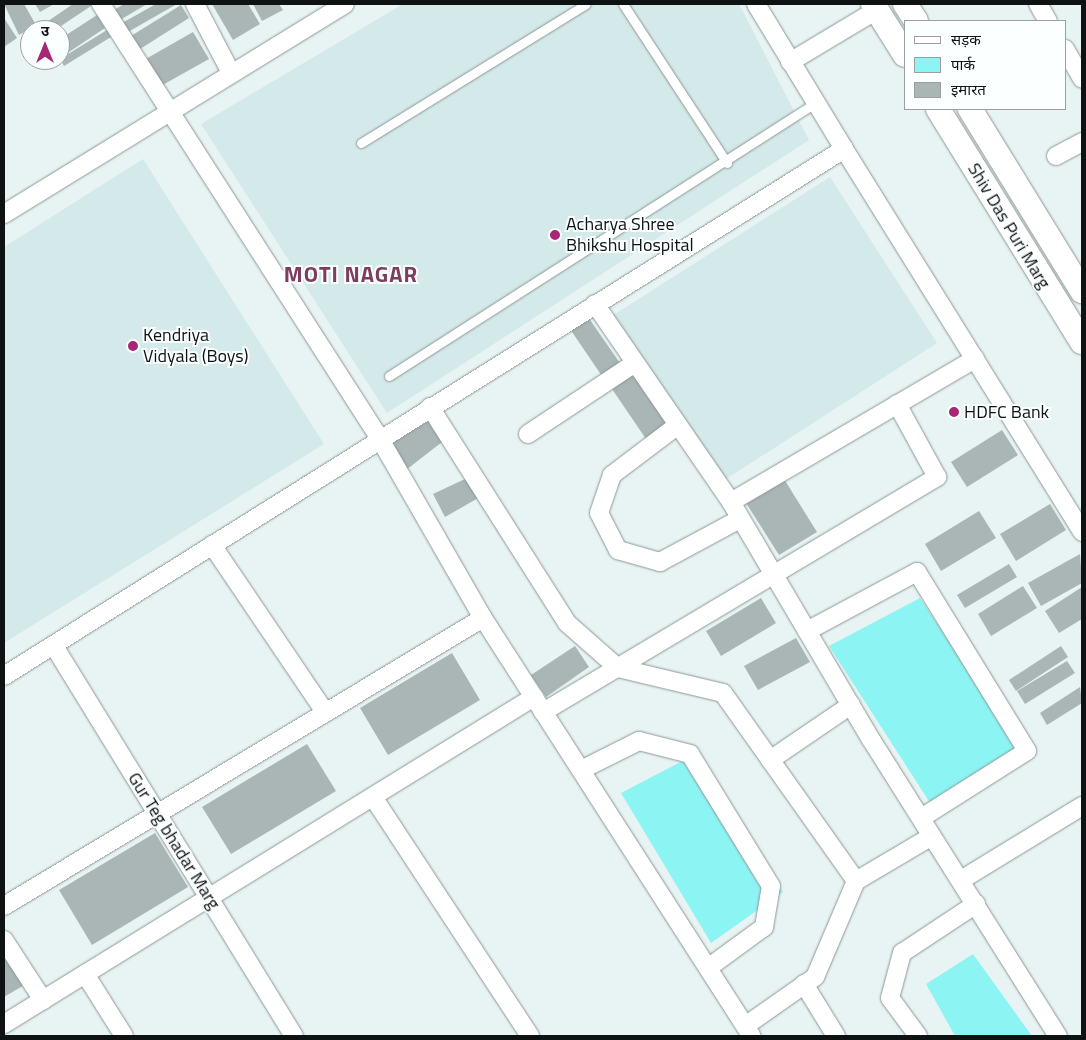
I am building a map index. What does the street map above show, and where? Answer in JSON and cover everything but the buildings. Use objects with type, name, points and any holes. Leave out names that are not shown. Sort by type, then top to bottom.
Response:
[{"type":"main road","points":[[905,4],[915,20]]},
{"type":"main road","points":[[875,7],[904,53]]},
{"type":"main road","name":"Shiv Das Puri Marg","points":[[939,110],[1082,342]]},
{"type":"main road","name":"Shiv Das Puri Marg","points":[[971,110],[1082,291]]},
{"type":"street","points":[[101,4],[168,112],[380,439],[483,618],[748,1031],[804,984],[816,977],[856,881],[932,836]]},
{"type":"street","points":[[195,4],[231,73]]},
{"type":"street","points":[[5,211],[345,4]]},
{"type":"street","points":[[756,4],[815,103],[1082,532]]},
{"type":"street","points":[[1038,4],[1047,20]]},
{"type":"street","points":[[790,62],[875,7]]},
{"type":"street","points":[[1073,56],[1082,79]]},
{"type":"street","points":[[1056,156],[1082,142]]},
{"type":"street","points":[[4,676],[844,149]]},
{"type":"street","points":[[595,304],[731,502],[851,705],[1058,1036]]},
{"type":"street","points":[[731,502],[975,359]]},
{"type":"street","points":[[528,434],[635,363]]},
{"type":"street","points":[[4,1024],[373,797],[539,704],[618,668],[937,477],[897,404]]},
{"type":"street","points":[[430,407],[567,623],[618,668],[723,693],[856,881]]},
{"type":"street","points":[[678,426],[612,475],[599,513],[618,550],[660,562],[740,519]]},
{"type":"street","points":[[212,545],[325,712]]},
{"type":"street","points":[[807,632],[917,572],[1027,751],[922,818]]},
{"type":"street","points":[[4,906],[483,618]]},
{"type":"street","name":"Gur Teg bhadar Marg","points":[[54,646],[294,1036]]},
{"type":"street","points":[[770,760],[851,705]]},
{"type":"street","points":[[581,770],[639,741],[690,754],[771,886],[764,927],[708,968]]},
{"type":"street","points":[[373,797],[530,1036]]},
{"type":"street","points":[[960,880],[1082,806]]},
{"type":"street","points":[[918,1036],[890,998],[902,953],[976,904]]},
{"type":"street","points":[[4,940],[43,1000]]},
{"type":"street","points":[[85,974],[124,1036]]},
{"type":"street","points":[[804,984],[836,1036]]},
{"type":"lane","points":[[361,143],[586,4]]},
{"type":"lane","points":[[624,4],[727,163]]},
{"type":"lane","points":[[389,376],[727,163],[815,103]]},
{"type":"shaded area","name":"Acharya Shree Bhikshu Hospital","points":[[403,4],[739,4],[809,140],[387,413],[201,124]]},
{"type":"shaded area","name":"Kendriya Vidyala (Boys)","points":[[143,159],[324,444],[4,643],[4,247]]},
{"type":"shaded area","points":[[830,177],[937,343],[720,483],[612,316]]},
{"type":"green space","points":[[920,598],[1019,747],[934,809],[829,646]]},
{"type":"green space","points":[[690,757],[783,892],[711,943],[621,793]]},
{"type":"green space","points":[[973,954],[1032,1036],[955,1036],[926,984]]},
{"type":"place","name":"Acharya Shree Bhikshu Hospital","points":[[555,235]]},
{"type":"place","name":"Kendriya Vidyala (Boys)","points":[[133,346]]},
{"type":"place","name":"HDFC Bank","points":[[954,412]]},
{"type":"district","name":"MOTI NAGAR","points":[[351,275]]}]
